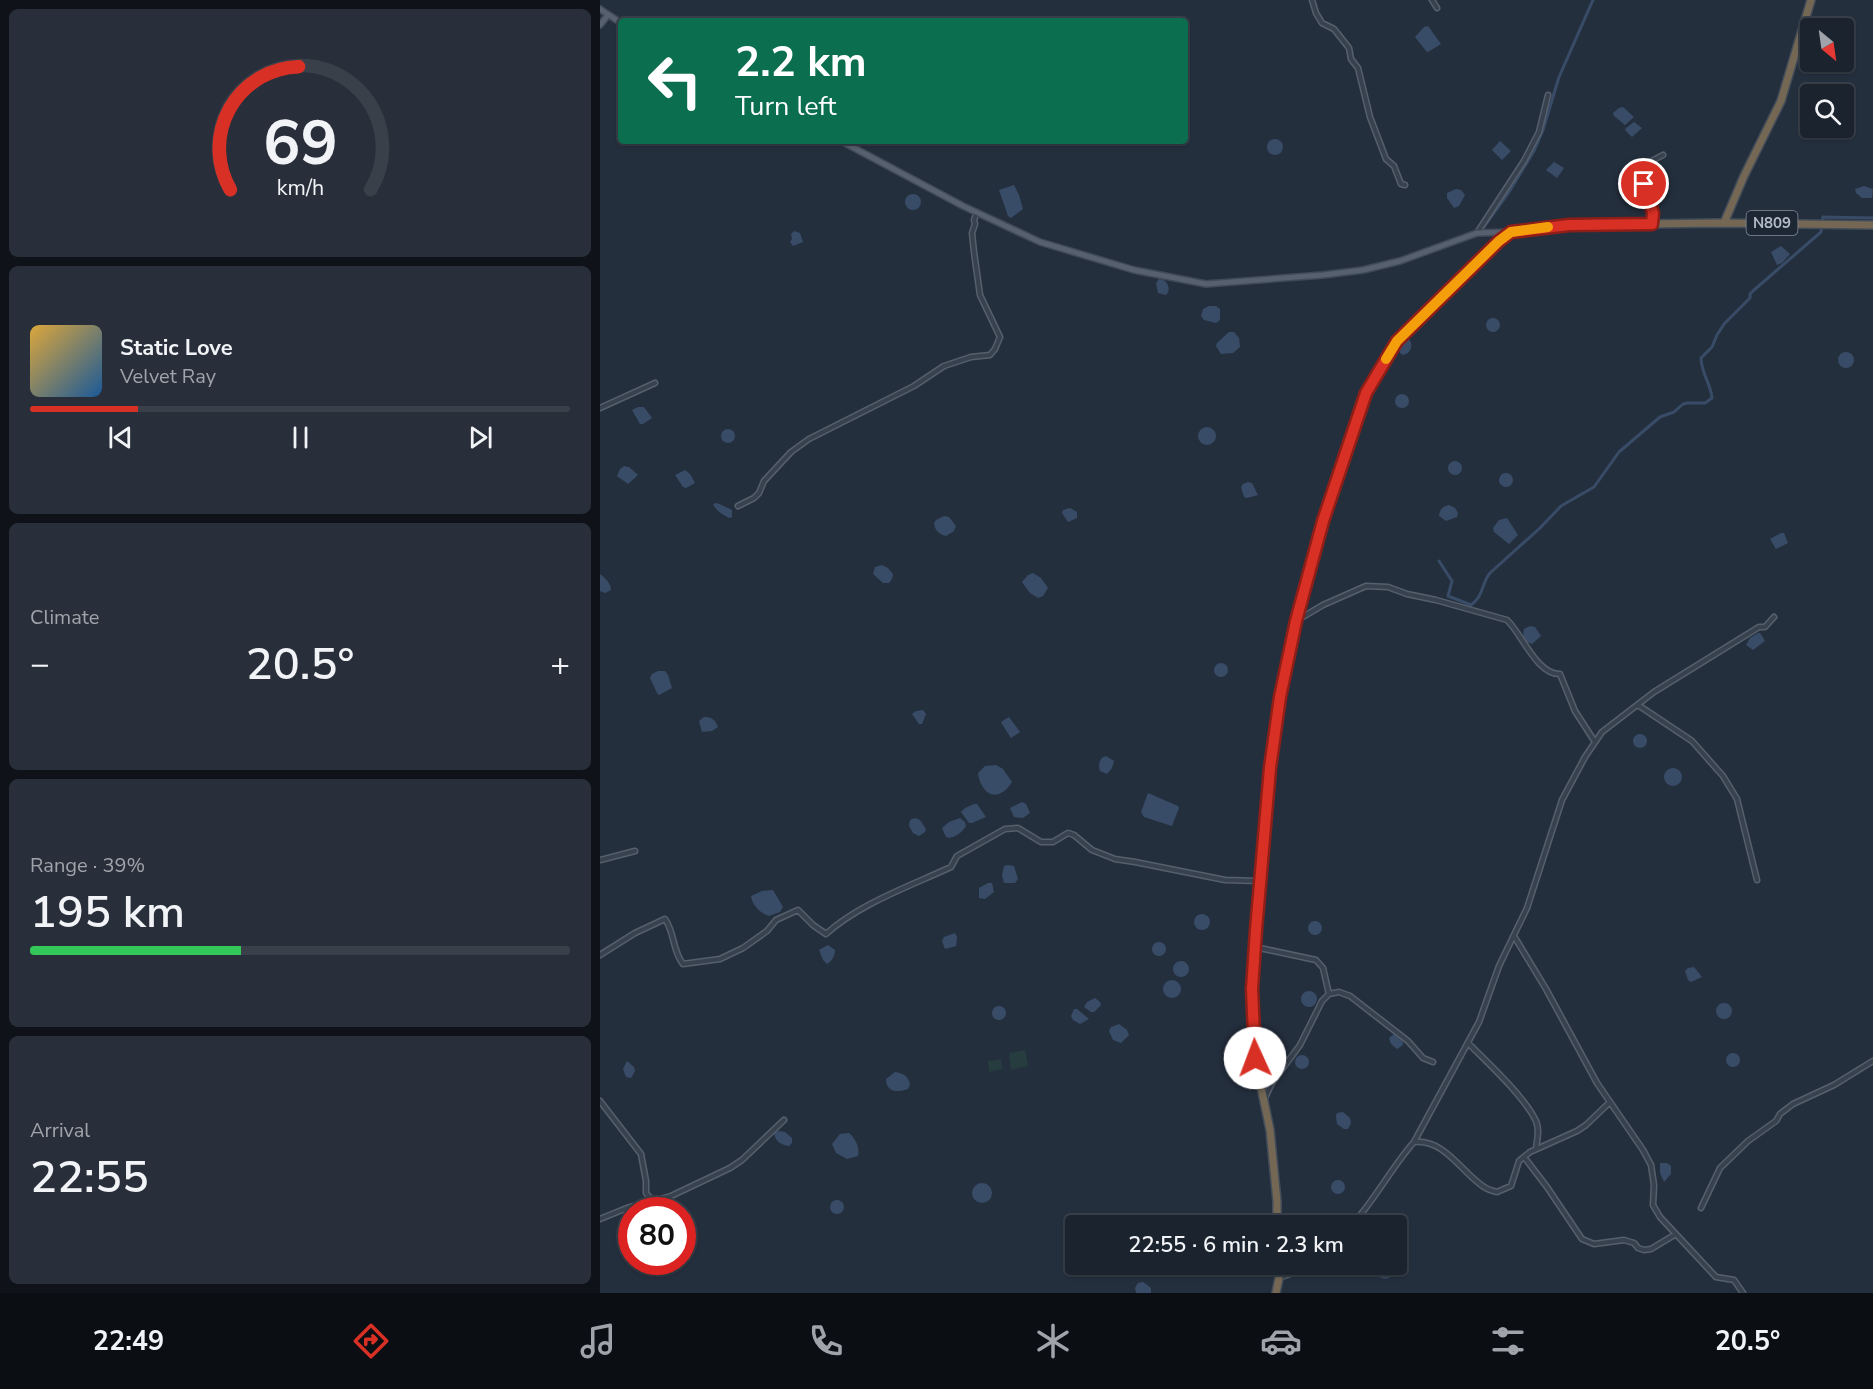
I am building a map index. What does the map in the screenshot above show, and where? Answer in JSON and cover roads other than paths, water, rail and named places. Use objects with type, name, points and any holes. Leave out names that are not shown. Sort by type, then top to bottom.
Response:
[{"type":"highway","points":[[1722,223],[1781,101],[1811,0]]},
{"type":"highway","points":[[1729,209],[1735,223]]},
{"type":"highway","points":[[1710,223],[1729,209]]},
{"type":"highway","name":"N809","points":[[1511,232],[1569,225],[1710,223],[1873,225]]},
{"type":"highway","points":[[1277,1215],[1270,1130],[1255,1058],[1252,989],[1270,768],[1280,697],[1296,621],[1323,521],[1366,393],[1397,341],[1511,232]]},
{"type":"highway","points":[[1276,1293],[1279,1275]]},
{"type":"main road","points":[[600,9],[618,20]]},
{"type":"main road","points":[[600,25],[608,15]]},
{"type":"main road","points":[[847,144],[1026,236],[1134,270],[1206,285],[1363,270],[1401,261],[1477,233],[1511,232]]},
{"type":"street","points":[[1312,0],[1322,23],[1334,29],[1349,48],[1351,59],[1358,68],[1370,117],[1382,148],[1388,162],[1394,166],[1401,184],[1405,185]]},
{"type":"street","points":[[1432,0],[1437,8]]},
{"type":"street","points":[[1477,233],[1524,161],[1539,132],[1548,95]]},
{"type":"street","points":[[1652,224],[1653,213],[1640,167],[1663,155]]},
{"type":"street","points":[[738,506],[754,498],[764,481],[791,452],[808,439],[914,386],[944,366],[963,359],[990,355],[995,349],[1000,338],[980,295],[978,284],[972,233],[977,212]]},
{"type":"street","points":[[600,408],[655,383]]},
{"type":"street","points":[[1296,621],[1323,604],[1366,586],[1388,587],[1507,620],[1513,625],[1527,648],[1547,670],[1560,674],[1575,711],[1595,742]]},
{"type":"street","points":[[1361,1215],[1414,1142],[1479,1022],[1499,966],[1527,908],[1562,800],[1595,742],[1602,732],[1654,692],[1759,627],[1765,627],[1774,617]]},
{"type":"street","points":[[1638,705],[1692,741],[1723,776],[1737,800],[1757,880]]},
{"type":"street","points":[[600,955],[635,933],[664,919],[671,928],[677,957],[682,964],[720,958],[743,948],[767,931],[776,920],[798,910],[826,934],[873,903],[951,867],[957,856],[1005,829],[1018,828],[1041,842],[1053,842],[1068,833],[1092,850],[1115,859],[1225,880],[1260,881]]},
{"type":"street","points":[[600,860],[635,852]]},
{"type":"street","points":[[1514,935],[1598,1083],[1651,1165],[1654,1185],[1653,1204],[1660,1217],[1716,1277],[1734,1280],[1743,1293]]},
{"type":"street","points":[[1255,947],[1316,960],[1323,968],[1329,994]]},
{"type":"street","points":[[1264,1101],[1272,1083],[1300,1046],[1322,1001],[1329,994],[1339,992],[1350,996],[1408,1041],[1423,1058],[1432,1062]]},
{"type":"street","points":[[1468,1042],[1518,1096],[1536,1122],[1538,1136],[1536,1149]]},
{"type":"street","points":[[1701,1208],[1720,1168],[1749,1141],[1776,1121],[1780,1114],[1793,1104],[1834,1085],[1873,1061]]},
{"type":"street","points":[[600,1101],[640,1154],[646,1181],[646,1193],[649,1197]]},
{"type":"street","points":[[1414,1142],[1425,1141],[1446,1152],[1484,1187],[1497,1192],[1511,1186],[1519,1161],[1524,1157],[1536,1149],[1577,1131],[1610,1102]]},
{"type":"street","points":[[667,1197],[730,1168],[742,1160],[784,1120]]},
{"type":"street","points":[[1524,1157],[1582,1239],[1594,1244],[1624,1240],[1644,1250],[1651,1249],[1676,1234]]},
{"type":"street","points":[[600,1219],[618,1212]]},
{"type":"street","points":[[1279,1278],[1287,1275]]},
{"type":"water","points":[[1428,26],[1441,44],[1428,52],[1415,37],[1424,27]]},
{"type":"water","points":[[1623,107],[1634,117],[1625,125],[1613,113]]},
{"type":"water","points":[[1634,122],[1642,128],[1632,137],[1625,130]]},
{"type":"water","points":[[1275,139],[1283,147],[1275,155],[1267,147]]},
{"type":"water","points":[[1500,141],[1511,151],[1502,160],[1492,150]]},
{"type":"water","points":[[1554,162],[1564,168],[1557,178],[1546,170]]},
{"type":"water","points":[[1014,185],[1023,209],[1011,218],[1008,216],[999,190]]},
{"type":"water","points":[[1864,186],[1873,189],[1872,198],[1862,198],[1856,193],[1855,189]]},
{"type":"water","points":[[1456,189],[1461,190],[1465,195],[1459,206],[1454,208],[1447,198],[1447,193]]},
{"type":"water","points":[[913,194],[919,196],[921,202],[919,208],[913,210],[907,208],[905,202],[907,196]]},
{"type":"water","points":[[794,231],[800,233],[803,242],[793,246],[790,242]]},
{"type":"water","points":[[1781,246],[1790,254],[1777,265],[1771,252]]},
{"type":"water","points":[[1159,279],[1168,285],[1169,290],[1166,295],[1158,293],[1156,283]]},
{"type":"water","points":[[1216,306],[1220,309],[1220,320],[1216,323],[1204,320],[1201,316],[1203,309]]},
{"type":"water","points":[[1490,318],[1496,318],[1500,325],[1496,332],[1490,332],[1486,328],[1486,322]]},
{"type":"water","points":[[1229,332],[1234,332],[1239,338],[1240,347],[1233,353],[1221,354],[1216,346],[1217,343]]},
{"type":"water","points":[[1405,338],[1411,342],[1411,346],[1408,353],[1403,355],[1400,353],[1399,346]]},
{"type":"water","points":[[1846,352],[1854,360],[1846,368],[1838,360]]},
{"type":"water","points":[[1402,394],[1407,396],[1409,401],[1407,406],[1402,408],[1397,406],[1395,401],[1397,396]]},
{"type":"water","points":[[644,407],[652,418],[640,424],[632,410]]},
{"type":"water","points":[[1207,427],[1213,430],[1216,436],[1213,442],[1207,445],[1201,442],[1198,436],[1201,430]]},
{"type":"water","points":[[728,429],[733,431],[735,436],[733,441],[728,443],[723,441],[721,436],[723,431]]},
{"type":"water","points":[[1452,461],[1458,461],[1462,468],[1458,475],[1452,475],[1448,471],[1448,465]]},
{"type":"water","points":[[624,466],[629,467],[638,475],[628,484],[617,476]]},
{"type":"water","points":[[685,470],[695,483],[686,488],[675,475]]},
{"type":"water","points":[[1506,473],[1511,475],[1513,480],[1511,485],[1506,487],[1501,485],[1499,480],[1501,475]]},
{"type":"water","points":[[1248,482],[1252,483],[1258,495],[1244,497],[1241,487]]},
{"type":"water","points":[[717,503],[732,510],[732,517],[729,518],[717,510],[713,504]]},
{"type":"water","points":[[1449,505],[1458,513],[1457,517],[1446,521],[1439,514]]},
{"type":"water","points":[[1070,508],[1077,512],[1077,518],[1068,522],[1062,513],[1063,510]]},
{"type":"water","points":[[944,516],[949,517],[956,526],[954,531],[946,536],[938,532],[934,523]]},
{"type":"water","points":[[1507,518],[1518,535],[1509,544],[1494,532],[1493,528],[1499,520]]},
{"type":"water","points":[[1784,533],[1788,543],[1776,549],[1770,539]]},
{"type":"water","points":[[882,565],[893,574],[889,583],[883,583],[873,574],[875,567]]},
{"type":"water","points":[[1033,573],[1041,578],[1048,588],[1043,596],[1038,598],[1030,593],[1022,582]]},
{"type":"water","points":[[600,574],[611,587],[611,590],[605,593],[600,591]]},
{"type":"water","points":[[1530,626],[1535,627],[1541,636],[1532,644],[1524,639],[1523,634],[1524,629]]},
{"type":"water","points":[[1758,633],[1765,641],[1753,650],[1746,645],[1750,638]]},
{"type":"water","points":[[1218,663],[1224,663],[1228,670],[1224,677],[1218,677],[1214,673],[1214,667]]},
{"type":"water","points":[[658,671],[665,671],[672,688],[659,695],[650,678]]},
{"type":"water","points":[[923,710],[926,714],[922,724],[919,724],[912,714]]},
{"type":"water","points":[[704,717],[712,719],[718,727],[712,731],[702,732],[699,721]]},
{"type":"water","points":[[1009,717],[1020,732],[1011,738],[1001,722]]},
{"type":"water","points":[[1640,734],[1645,736],[1647,741],[1645,746],[1640,748],[1635,746],[1633,741],[1635,736]]},
{"type":"water","points":[[1106,756],[1114,761],[1107,774],[1100,771],[1099,766],[1100,760]]},
{"type":"water","points":[[996,765],[1003,769],[1012,782],[1003,792],[996,795],[985,790],[978,773],[985,766]]},
{"type":"water","points":[[1669,768],[1677,768],[1682,773],[1680,784],[1669,786],[1664,781],[1664,773]]},
{"type":"water","points":[[1148,793],[1178,806],[1172,826],[1144,817],[1141,812]]},
{"type":"water","points":[[1022,802],[1026,804],[1030,813],[1023,818],[1014,817],[1010,808]]},
{"type":"water","points":[[977,804],[986,817],[969,823],[961,812]]},
{"type":"water","points":[[915,818],[920,820],[926,829],[919,836],[913,833],[909,826],[910,820]]},
{"type":"water","points":[[960,818],[966,826],[955,836],[946,837],[942,828],[949,822]]},
{"type":"water","points":[[1004,866],[1014,866],[1018,879],[1015,883],[1004,883],[1002,875]]},
{"type":"water","points":[[992,883],[994,892],[985,899],[979,898],[979,888]]},
{"type":"water","points":[[773,890],[783,907],[780,912],[769,916],[757,908],[751,896],[762,891]]},
{"type":"water","points":[[1202,914],[1210,922],[1202,930],[1194,922]]},
{"type":"water","points":[[1312,921],[1318,921],[1322,928],[1318,935],[1312,935],[1308,931],[1308,925]]},
{"type":"water","points":[[955,933],[956,946],[945,949],[942,941],[944,937]]},
{"type":"water","points":[[1159,942],[1164,944],[1166,949],[1164,954],[1159,956],[1154,954],[1152,949],[1154,944]]},
{"type":"water","points":[[828,945],[835,950],[833,958],[827,964],[819,950]]},
{"type":"water","points":[[1178,961],[1184,961],[1189,969],[1187,975],[1178,977],[1173,972],[1173,966]]},
{"type":"water","points":[[1694,967],[1702,977],[1691,982],[1685,971]]},
{"type":"water","points":[[1172,980],[1180,985],[1181,989],[1176,997],[1172,998],[1164,993],[1163,989],[1168,981]]},
{"type":"water","points":[[1309,991],[1317,999],[1309,1007],[1301,999]]},
{"type":"water","points":[[1095,998],[1101,1005],[1091,1012],[1084,1007],[1087,1002]]},
{"type":"water","points":[[1724,1003],[1730,1005],[1732,1011],[1730,1017],[1724,1019],[1718,1017],[1716,1011],[1718,1005]]},
{"type":"water","points":[[999,1006],[1004,1008],[1006,1013],[1004,1018],[999,1020],[994,1018],[992,1013],[994,1008]]},
{"type":"water","points":[[1074,1009],[1089,1019],[1080,1024],[1073,1020],[1071,1016]]},
{"type":"water","points":[[1119,1024],[1127,1030],[1129,1035],[1121,1043],[1113,1040],[1109,1031],[1111,1027]]},
{"type":"water","points":[[1394,1034],[1403,1042],[1403,1045],[1397,1049],[1391,1044],[1389,1038]]},
{"type":"water","points":[[1730,1053],[1736,1053],[1740,1060],[1736,1067],[1730,1067],[1726,1063],[1726,1057]]},
{"type":"water","points":[[1302,1055],[1307,1057],[1309,1062],[1307,1067],[1302,1069],[1297,1067],[1295,1062],[1297,1057]]},
{"type":"water","points":[[627,1061],[635,1071],[631,1078],[626,1077],[623,1069]]},
{"type":"water","points":[[895,1072],[906,1077],[910,1084],[908,1089],[896,1091],[888,1087],[886,1079]]},
{"type":"water","points":[[1343,1112],[1350,1118],[1351,1123],[1348,1129],[1337,1124],[1337,1113]]},
{"type":"water","points":[[785,1132],[792,1138],[789,1146],[777,1140],[774,1133]]},
{"type":"water","points":[[849,1133],[856,1143],[858,1156],[847,1159],[836,1153],[832,1144],[840,1134]]},
{"type":"water","points":[[1660,1163],[1667,1163],[1671,1166],[1671,1174],[1664,1182],[1660,1173]]},
{"type":"water","points":[[1338,1180],[1343,1182],[1345,1187],[1343,1192],[1338,1194],[1333,1192],[1331,1187],[1333,1182]]},
{"type":"water","points":[[978,1183],[986,1183],[992,1189],[992,1197],[986,1203],[978,1203],[972,1197],[972,1189]]},
{"type":"water","points":[[837,1200],[842,1202],[844,1207],[842,1212],[837,1214],[832,1212],[830,1207],[832,1202]]},
{"type":"water","points":[[1376,1275],[1393,1275],[1385,1279]]},
{"type":"water","points":[[1143,1282],[1151,1288],[1151,1293],[1136,1293],[1135,1288],[1138,1283]]},
{"type":"waterway","points":[[1483,228],[1534,151],[1543,130],[1559,77],[1593,0]]},
{"type":"waterway","points":[[1439,561],[1452,581],[1448,596],[1471,605],[1478,598],[1490,573],[1561,506],[1594,487],[1619,452],[1660,417],[1674,412],[1683,404],[1705,403],[1712,398],[1701,358],[1712,347],[1724,324],[1750,298],[1750,294],[1821,232],[1823,217],[1873,218]]}]
